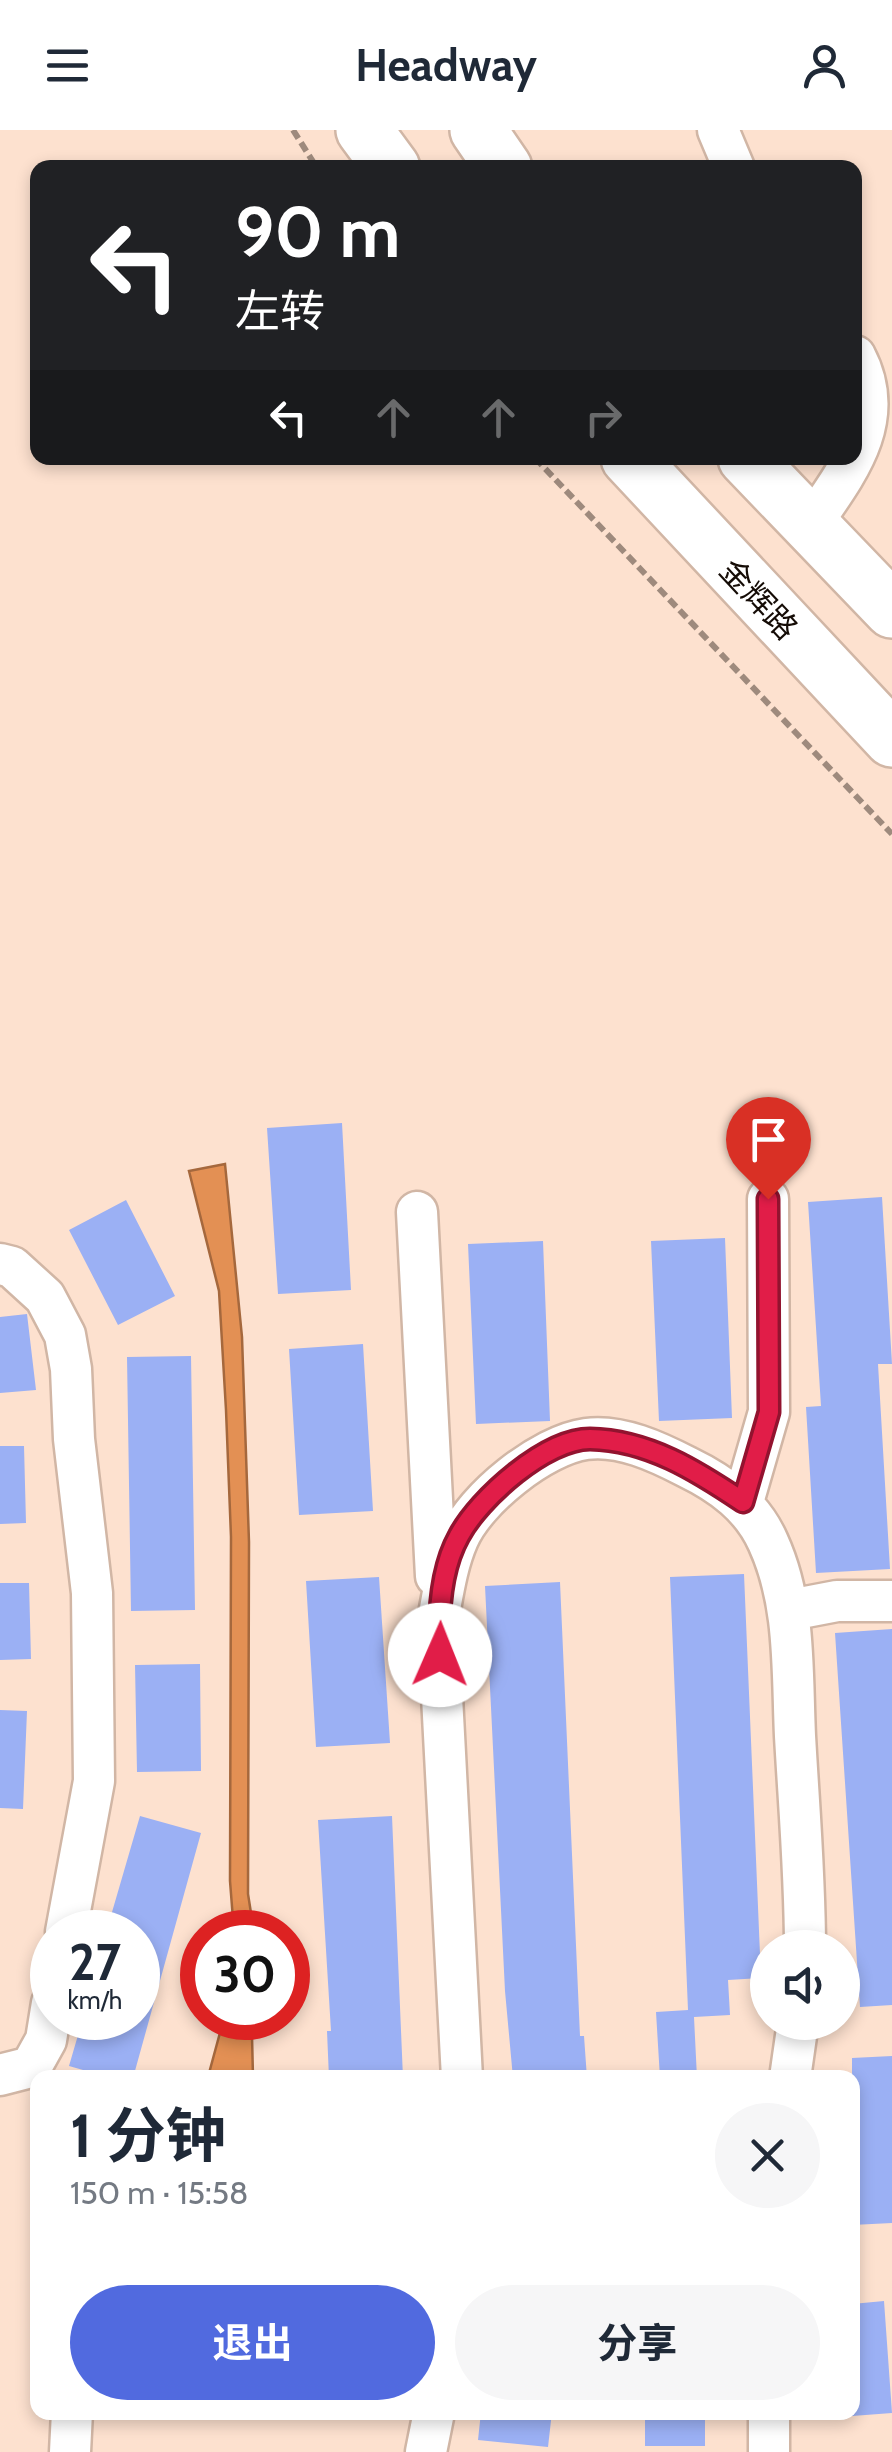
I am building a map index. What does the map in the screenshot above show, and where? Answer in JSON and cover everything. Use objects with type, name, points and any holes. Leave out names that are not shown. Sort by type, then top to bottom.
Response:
[{"type":"main road","points":[[364,130],[386,160]]},
{"type":"main road","points":[[478,130],[499,160]]},
{"type":"main road","name":"金辉路","points":[[636,465],[892,739]]},
{"type":"main road","points":[[753,465],[892,610]]},
{"type":"street","points":[[718,130],[731,160]]},
{"type":"street","points":[[862,380],[870,408],[862,441]]},
{"type":"street","points":[[812,523],[852,465]]},
{"type":"street","points":[[743,1502],[769,1412],[768,1199]]},
{"type":"street","points":[[417,1212],[462,2070]]},
{"type":"street","points":[[0,1264],[12,1266],[45,1298],[65,1335],[71,1369],[74,1438],[92,1593],[94,1780],[70,1910]]},
{"type":"street","points":[[438,1620],[459,1536],[496,1489],[540,1456],[555,1450],[586,1439],[625,1442],[664,1455],[743,1502],[768,1540],[790,1610],[805,1865],[805,1930]]},
{"type":"street","points":[[790,1610],[837,1601],[892,1601]]},
{"type":"street","points":[[23,2075],[46,2040]]},
{"type":"street","points":[[791,2070],[795,2040]]},
{"type":"street","points":[[70,2452],[72,2420]]},
{"type":"street","points":[[426,2452],[432,2420]]},
{"type":"street","points":[[769,2420],[769,2452]]},
{"type":"path","points":[[294,130],[313,160]]},
{"type":"path","points":[[542,465],[892,834]]},
{"type":"shaded area","points":[[225,1164],[242,1337],[249,1542],[251,1910],[232,1910],[230,1881],[231,1537],[219,1291],[189,1171]]},
{"type":"shaded area","points":[[218,2040],[252,2040],[253,2070],[210,2070]]},
{"type":"building","points":[[342,1123],[351,1290],[278,1294],[267,1128]]},
{"type":"building","points":[[882,1197],[892,1364],[878,1364],[890,1569],[816,1573],[806,1407],[821,1406],[808,1202]]},
{"type":"building","points":[[126,1200],[175,1296],[118,1325],[69,1230]]},
{"type":"building","points":[[725,1238],[732,1418],[659,1421],[651,1241]]},
{"type":"building","points":[[543,1241],[550,1421],[476,1424],[468,1244]]},
{"type":"building","points":[[27,1314],[36,1390],[0,1393],[0,1317]]},
{"type":"building","points":[[363,1344],[373,1511],[299,1515],[289,1349]]},
{"type":"building","points":[[191,1356],[195,1610],[131,1611],[127,1357]]},
{"type":"building","points":[[0,1446],[24,1446],[26,1523],[0,1524]]},
{"type":"building","points":[[744,1574],[759,1930],[750,1930],[750,1979],[728,1980],[730,2015],[694,2017],[697,2070],[660,2070],[656,2012],[688,2010],[670,1577]]},
{"type":"building","points":[[379,1577],[390,1743],[316,1747],[306,1581]]},
{"type":"building","points":[[560,1582],[580,2036],[584,2036],[586,2070],[512,2070],[485,1586]]},
{"type":"building","points":[[0,1583],[29,1583],[31,1659],[0,1660]]},
{"type":"building","points":[[892,1629],[892,2005],[860,2007],[860,1930],[855,1930],[835,1633]]},
{"type":"building","points":[[200,1664],[201,1771],[137,1772],[135,1665]]},
{"type":"building","points":[[0,1710],[27,1711],[23,1809],[0,1808]]},
{"type":"building","points":[[140,1816],[201,1833],[160,1981],[160,1910],[113,1910]]},
{"type":"building","points":[[392,1816],[403,2070],[329,2070],[327,2031],[331,2031],[318,1820]]},
{"type":"building","points":[[77,2040],[144,2040],[135,2070],[83,2070],[69,2066]]},
{"type":"building","points":[[892,2056],[892,2223],[860,2225],[860,2070],[852,2070],[852,2058]]},
{"type":"building","points":[[884,2301],[892,2413],[860,2415],[860,2303]]},
{"type":"building","points":[[480,2420],[551,2420],[548,2447],[478,2440]]},
{"type":"building","points":[[645,2420],[705,2420],[705,2446],[645,2446]]},
{"type":"route","points":[[440,1655],[438,1620],[459,1536],[496,1489],[540,1456],[586,1439],[625,1442],[664,1455],[743,1502],[769,1412],[768,1199]]}]
